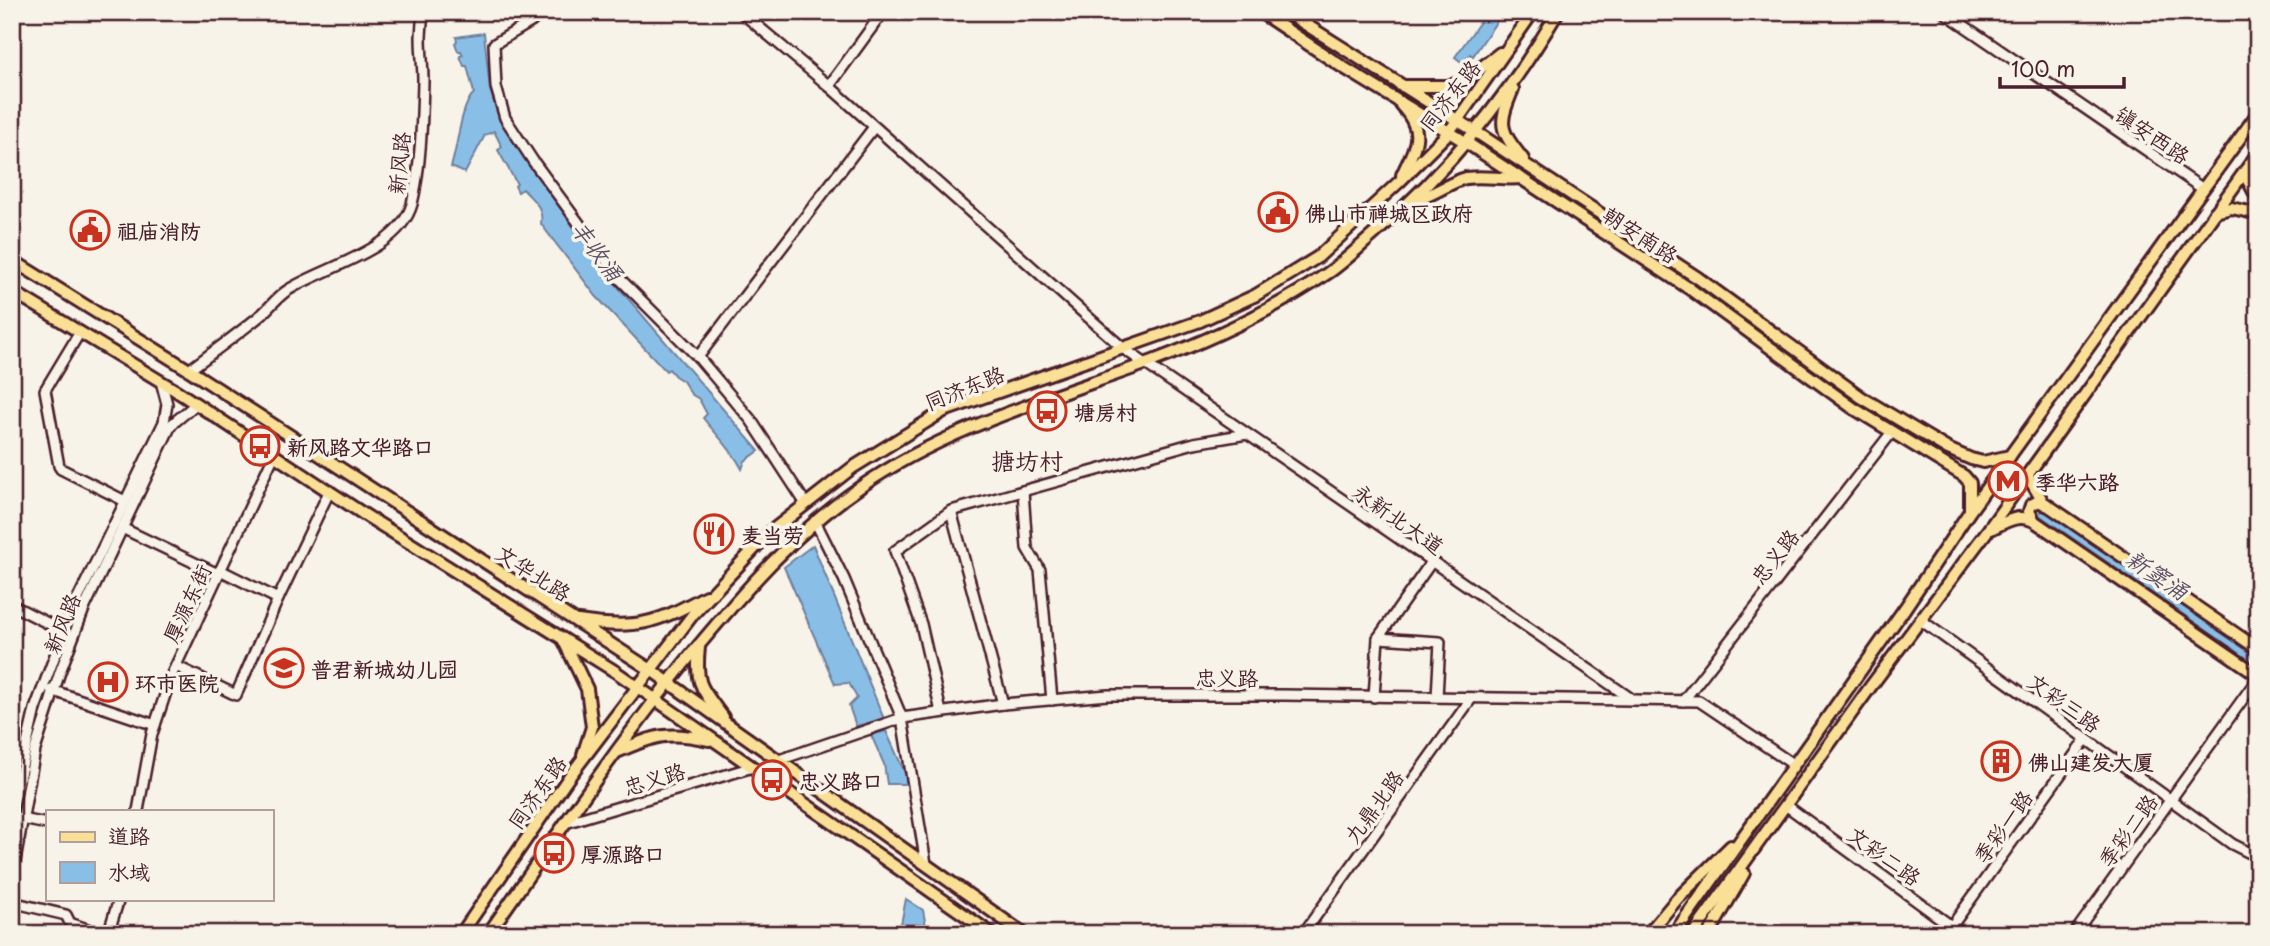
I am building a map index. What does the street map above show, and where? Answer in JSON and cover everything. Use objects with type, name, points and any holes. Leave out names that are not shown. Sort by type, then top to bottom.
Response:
[{"type":"main road","name":"朝安南路","points":[[1260,12],[1690,289],[1853,408],[1964,476],[1970,483],[1970,511]]},
{"type":"main road","name":"朝安南路","points":[[1286,12],[1476,132],[1698,278],[1871,404],[1948,449],[1971,459],[1983,462],[2010,456]]},
{"type":"main road","name":"同济东路","points":[[461,934],[579,764],[694,613],[769,533],[852,468],[944,411],[1200,321],[1256,295],[1318,257],[1449,132],[1532,12]]},
{"type":"main road","name":"同济东路","points":[[488,934],[668,682],[787,545],[862,486],[953,434],[1212,337],[1268,311],[1331,271],[1413,201],[1467,143],[1522,69],[1558,12]]},
{"type":"main road","points":[[1401,86],[1448,86],[1464,82],[1515,39]]},
{"type":"main road","points":[[1522,69],[1501,125],[1505,137],[1529,167]]},
{"type":"main road","points":[[1395,98],[1409,113],[1416,126],[1417,142],[1399,182]]},
{"type":"main road","points":[[1674,934],[1905,608],[1970,511],[2258,113]]},
{"type":"main road","points":[[1693,934],[1871,686],[1989,530],[2258,153]]},
{"type":"main road","points":[[2244,173],[2258,199]]},
{"type":"main road","points":[[1413,201],[1434,195],[1466,178],[1521,178]]},
{"type":"main road","points":[[2215,212],[2232,208],[2258,214]]},
{"type":"main road","name":"文华北路","points":[[12,260],[188,370],[651,670],[1024,934]]},
{"type":"main road","name":"文华北路","points":[[12,291],[161,381],[329,492],[638,687],[992,934]]},
{"type":"main road","points":[[2028,475],[2034,489],[2048,506]]},
{"type":"main road","points":[[2034,521],[2029,511],[2031,505],[2039,501],[2257,648]]},
{"type":"main road","points":[[1989,530],[2011,519],[2026,516],[2258,677]]},
{"type":"main road","points":[[573,620],[613,626],[641,624],[673,614],[714,592]]},
{"type":"main road","points":[[563,639],[587,689],[592,727],[579,764]]},
{"type":"main road","points":[[699,646],[696,674],[703,691],[729,725]]},
{"type":"main road","points":[[615,753],[650,737],[680,733],[717,742]]},
{"type":"main road","points":[[1648,934],[1706,869],[1746,833]]},
{"type":"main road","points":[[1709,934],[1760,841]]},
{"type":"street","name":"新风路","points":[[188,370],[262,314],[286,291],[334,266],[366,254],[396,231],[411,206],[417,163],[423,79],[419,30],[424,12]]},
{"type":"street","points":[[542,12],[531,22],[494,44],[496,87],[505,118],[533,161],[620,279],[698,357],[751,420],[806,504]]},
{"type":"street","name":"永新北大道","points":[[741,12],[829,86],[1124,349],[1633,700]]},
{"type":"street","points":[[829,86],[883,12]]},
{"type":"street","name":"镇安西路","points":[[1944,12],[2203,189]]},
{"type":"street","points":[[698,357],[874,127]]},
{"type":"street","points":[[80,332],[45,390],[59,466],[125,501]]},
{"type":"street","name":"新风路","points":[[12,809],[35,709],[64,631],[164,422],[167,404],[161,381]]},
{"type":"street","name":"新风路","points":[[12,878],[35,750],[84,609],[171,425],[196,404]]},
{"type":"street","name":"忠义路","points":[[1683,701],[1892,432]]},
{"type":"street","points":[[941,712],[920,624],[895,551],[951,511],[1194,443],[1247,434]]},
{"type":"street","name":"厚源东街","points":[[138,810],[155,725],[176,666],[274,455]]},
{"type":"street","points":[[1023,491],[1027,548],[1040,570],[1052,700]]},
{"type":"street","points":[[176,666],[236,695],[329,492]]},
{"type":"street","points":[[951,511],[1003,704]]},
{"type":"street","points":[[815,521],[844,579],[899,719],[926,864]]},
{"type":"street","points":[[122,528],[278,599]]},
{"type":"street","points":[[1374,697],[1378,638],[1432,561]]},
{"type":"street","points":[[12,605],[73,638]]},
{"type":"street","name":"文彩三路","points":[[1922,621],[2232,844],[2258,857]]},
{"type":"street","points":[[1378,638],[1440,642],[1437,697]]},
{"type":"street","name":"季彩二路","points":[[2074,934],[2258,677]]},
{"type":"street","points":[[43,687],[155,725]]},
{"type":"street","name":"忠义路","points":[[779,760],[899,719],[1003,704],[1108,695],[1699,701],[1794,765]]},
{"type":"street","name":"九鼎北路","points":[[1303,934],[1471,699]]},
{"type":"street","name":"季彩一路","points":[[1949,930],[2086,739]]},
{"type":"street","name":"忠义路","points":[[565,823],[753,767]]},
{"type":"street","name":"文彩二路","points":[[1787,806],[1949,930],[1962,934]]},
{"type":"street","points":[[12,817],[46,824]]},
{"type":"street","points":[[108,934],[118,900]]},
{"type":"street","points":[[12,902],[66,915],[70,923],[93,930],[92,934]]},
{"type":"street","points":[[970,934],[977,923]]},
{"type":"water","points":[[1487,12],[1503,12],[1473,56],[1470,54],[1465,65],[1455,57]]},
{"type":"water","points":[[484,33],[490,90],[498,114],[512,138],[601,267],[759,451],[745,461],[742,469],[703,418],[707,414],[699,399],[691,394],[683,381],[669,369],[666,371],[596,296],[541,224],[541,213],[537,204],[523,189],[518,192],[515,186],[517,184],[498,150],[502,147],[494,131],[485,135],[465,173],[451,167],[465,107],[474,93],[467,66],[464,66],[460,56],[463,55],[455,43],[456,37]]},
{"type":"water","points":[[2041,509],[2258,658],[2258,666],[2039,515]]},
{"type":"water","points":[[813,545],[884,719],[856,726],[849,706],[857,698],[849,683],[835,684],[784,567]]},
{"type":"water","points":[[886,731],[910,784],[887,784],[884,764],[871,735]]},
{"type":"water","points":[[906,899],[923,910],[926,927],[923,934],[899,934]]},
{"type":"place","name":"佛山市禅城区政府","points":[[1278,212]]},
{"type":"place","name":"祖庙消防","points":[[90,230]]},
{"type":"place","name":"塘房村","points":[[1047,411]]},
{"type":"place","name":"新风路文华路口","points":[[260,446]]},
{"type":"place","name":"季华六路","points":[[2008,481]]},
{"type":"place","name":"麦当劳","points":[[714,534]]},
{"type":"place","name":"普君新城幼儿园","points":[[284,668]]},
{"type":"place","name":"环市医院","points":[[108,682]]},
{"type":"place","name":"佛山建发大厦","points":[[2001,761]]},
{"type":"place","name":"忠义路口","points":[[772,780]]},
{"type":"place","name":"厚源路口","points":[[554,853]]},
{"type":"district","name":"搪坊村","points":[[1027,460]]},
{"type":"water label","name":"丰收涌","points":[[598,250]]},
{"type":"water label","name":"新窦涌","points":[[2158,574]]}]
